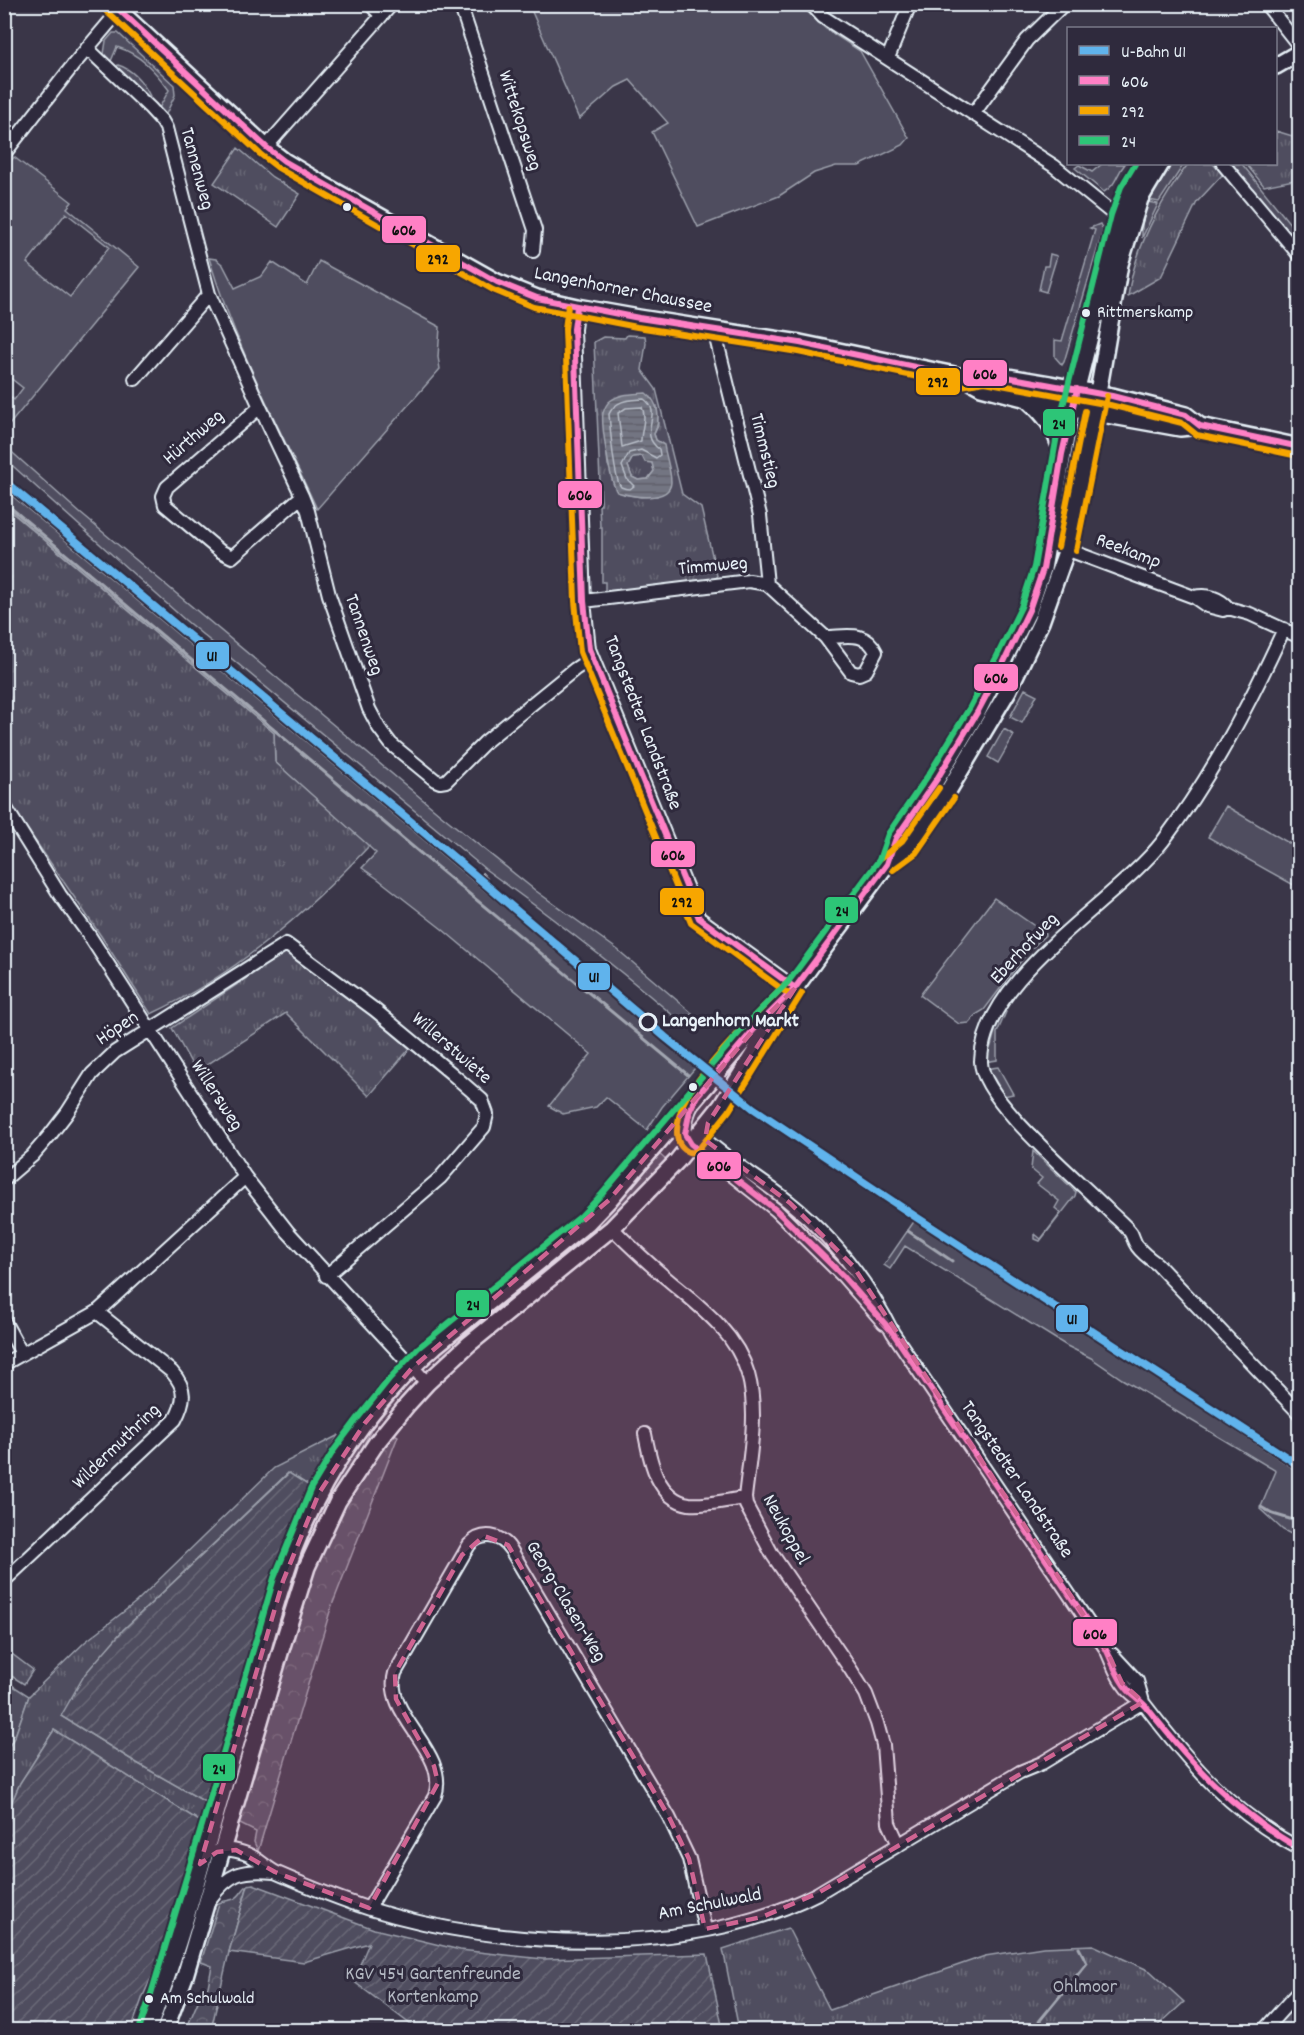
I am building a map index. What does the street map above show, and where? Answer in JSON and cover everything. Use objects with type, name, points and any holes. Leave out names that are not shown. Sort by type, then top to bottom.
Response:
[{"type":"main road","name":"Langenhorner Chaussee","points":[[116,8],[284,161],[497,282],[537,297],[577,307],[830,349],[963,376],[985,373],[1077,389],[1186,415],[1200,426]]},
{"type":"main road","points":[[1277,65],[1299,52]]},
{"type":"main road","points":[[165,2031],[180,1992],[307,1568],[338,1501],[371,1450],[426,1383],[469,1344],[612,1228],[692,1144],[722,1106],[795,988],[887,864],[909,847],[947,793],[993,719],[1041,622],[1067,549],[1098,394],[1130,190],[1144,165]]},
{"type":"main road","points":[[887,864],[896,838],[937,779],[978,711],[1004,664],[1029,610],[1043,569],[1071,410],[1126,220],[1160,165]]},
{"type":"main road","name":"Langenhorner Chaussee","points":[[963,376],[981,387],[1071,410],[1180,428],[1200,426],[1299,447]]},
{"type":"main road","points":[[1027,399],[1050,422],[1062,454]]},
{"type":"main road","points":[[148,2031],[283,1581],[319,1493],[342,1455],[378,1406],[435,1346],[587,1223],[756,1027],[795,988]]},
{"type":"street","points":[[370,4],[381,15]]},
{"type":"street","points":[[266,147],[392,4]]},
{"type":"street","name":"Wittekopsweg","points":[[460,4],[535,230],[533,251]]},
{"type":"street","points":[[811,4],[823,17],[1054,166],[1112,213],[1126,220]]},
{"type":"street","points":[[888,58],[910,4]]},
{"type":"street","points":[[974,113],[1027,40],[1064,4]]},
{"type":"street","points":[[1266,4],[1299,47]]},
{"type":"street","points":[[4,154],[116,8]]},
{"type":"street","name":"Tannenweg","points":[[87,48],[150,108],[166,128],[209,294],[302,495],[329,595],[369,709],[391,744],[435,780],[443,782],[449,779],[486,742],[575,669],[592,658]]},
{"type":"street","points":[[1224,165],[1299,256]]},
{"type":"street","points":[[135,379],[209,294]]},
{"type":"street","name":"Tangstedter Landstraße","points":[[577,307],[574,329],[584,601],[589,649],[699,918],[795,988]]},
{"type":"street","name":"Timmstieg","points":[[714,330],[760,515],[767,584]]},
{"type":"street","name":"Hürthweg","points":[[260,407],[167,487],[163,496],[165,505],[220,551],[232,557],[302,495]]},
{"type":"street","name":"Reekamp","points":[[1047,542],[1194,597],[1201,595],[1219,599],[1228,608],[1261,618],[1299,637]]},
{"type":"street","name":"Timmweg","points":[[584,601],[749,581],[767,584],[825,637]]},
{"type":"street","name":"Eberhofweg","points":[[1284,629],[1212,770],[1171,830],[1131,876],[1058,940],[1017,982],[993,1017],[981,1062],[984,1077],[1017,1122],[1088,1189],[1131,1234],[1136,1245],[1146,1256],[1157,1264],[1299,1414]]},
{"type":"street","name":"Willersweg","points":[[4,805],[60,895],[245,1177],[283,1227],[326,1276],[426,1383]]},
{"type":"street","name":"Höpen","points":[[4,1180],[32,1156],[67,1113],[92,1074],[115,1052],[286,944]]},
{"type":"street","name":"Willerstwiete","points":[[286,944],[375,1010],[451,1073],[482,1100],[487,1114],[484,1127],[440,1178],[326,1276]]},
{"type":"street","points":[[692,1144],[686,1138],[686,1125],[690,1110],[699,1093]]},
{"type":"street","name":"Tangstedter Landstraße","points":[[708,1123],[705,1132],[707,1141],[790,1203],[846,1258],[880,1306],[893,1333]]},
{"type":"street","name":"Tangstedter Landstraße","points":[[692,1144],[776,1210],[843,1276],[893,1333],[1106,1649],[1133,1675],[1143,1702],[1183,1754],[1221,1793],[1260,1826],[1299,1849]]},
{"type":"street","points":[[4,1364],[97,1312],[245,1177]]},
{"type":"street","name":"Neukoppel","points":[[612,1228],[711,1316],[740,1352],[748,1375],[752,1397],[746,1505],[772,1554],[866,1694],[878,1723],[883,1745],[889,1823],[899,1845]]},
{"type":"street","name":"Wildermuthring","points":[[4,1581],[175,1420],[183,1405],[180,1381],[172,1372],[97,1312]]},
{"type":"street","points":[[4,1321],[22,1354]]},
{"type":"street","points":[[645,1434],[657,1478],[672,1499],[690,1504],[745,1498]]},
{"type":"street","name":"Georg-Clasen-Weg","points":[[369,1908],[435,1796],[438,1783],[434,1766],[394,1695],[395,1673],[468,1545],[477,1538],[488,1536],[501,1539],[511,1550],[669,1817],[689,1859],[705,1929]]},
{"type":"street","name":"Am Schulwald","points":[[207,1902],[219,1886],[236,1874],[254,1870],[275,1872],[369,1908],[456,1929],[543,1940],[613,1940],[705,1929],[762,1917],[801,1902],[1143,1702]]},
{"type":"street","name":"Am Schulwald","points":[[223,1850],[232,1849],[255,1857],[275,1872]]},
{"type":"street","points":[[200,1863],[223,1850]]},
{"type":"street","points":[[1264,2031],[1299,1989]]},
{"type":"highlighted area","points":[[795,988],[708,1123],[705,1140],[790,1203],[853,1266],[1106,1649],[1122,1683],[1143,1702],[818,1893],[762,1917],[705,1929],[689,1859],[669,1817],[508,1545],[484,1536],[462,1555],[395,1673],[396,1699],[434,1766],[438,1783],[369,1908],[275,1872],[236,1850],[217,1852],[200,1864],[283,1581],[319,1493],[365,1423],[412,1368],[609,1200],[756,1027]]},
{"type":"green space","points":[[529,5],[800,5],[826,29],[860,51],[909,138],[903,145],[859,166],[836,166],[814,173],[779,196],[698,227],[652,132],[668,123],[630,80],[616,87],[579,119]]},
{"type":"green space","points":[[113,33],[118,33],[174,85],[175,95],[166,114],[158,110],[169,90],[146,64],[133,54],[117,47],[111,61],[104,54],[106,41]]},
{"type":"green space","points":[[118,65],[129,70],[141,81],[150,96],[147,99],[115,69]]},
{"type":"green space","points":[[1277,131],[1299,138],[1299,179],[1264,186],[1247,165],[1277,165]]},
{"type":"green space","points":[[238,148],[272,177],[300,194],[278,227],[214,183]]},
{"type":"green space","points":[[14,157],[72,202],[67,208],[139,267],[5,430],[5,392],[14,400],[23,388],[4,373],[4,169]],"holes":[[[66,213],[109,247],[70,297],[27,263]]]},
{"type":"green space","points":[[1079,165],[1092,172],[1101,165],[1124,165],[1109,189],[1104,192],[1075,168]]},
{"type":"green space","points":[[1171,165],[1183,165],[1159,202],[1149,200],[1163,174]]},
{"type":"green space","points":[[1187,165],[1214,165],[1223,174],[1197,202],[1161,277],[1128,296],[1136,260],[1150,226]]},
{"type":"green space","points":[[1231,165],[1243,165],[1299,235],[1299,250]]},
{"type":"green space","points":[[1148,202],[1158,204],[1142,238],[1142,220]]},
{"type":"green space","points":[[1100,224],[1103,230],[1062,365],[1055,357],[1055,340],[1062,341],[1095,230],[1090,228]]},
{"type":"green space","points":[[1050,254],[1057,256],[1046,292],[1039,290],[1044,266],[1048,266]]},
{"type":"green space","points":[[209,258],[216,259],[223,265],[235,288],[262,276],[272,262],[307,285],[319,261],[440,327],[438,357],[440,369],[317,509],[245,354]]},
{"type":"green space","points":[[627,335],[645,336],[642,370],[656,389],[682,494],[701,508],[718,580],[605,595],[605,582],[602,582],[602,527],[600,527],[599,505],[601,505],[594,342],[603,337],[625,338]],"holes":[[[657,406],[658,426],[654,434],[657,496],[641,497],[624,494],[608,465],[603,413]]]},
{"type":"green space","points":[[5,446],[80,513],[440,814],[536,891],[618,950],[692,1013],[683,1024],[586,944],[485,869],[185,620],[5,459]]},
{"type":"green space","points":[[642,456],[652,462],[654,471],[648,479],[638,480],[632,477],[628,466],[633,457]]},
{"type":"green space","points":[[4,489],[690,1062],[695,1068],[662,1107],[647,1130],[606,1097],[596,1107],[563,1114],[549,1106],[591,1054],[442,929],[362,868],[376,853],[275,762],[274,733],[5,506]]},
{"type":"green space","points":[[4,506],[274,733],[275,762],[369,846],[320,895],[268,940],[212,981],[151,1014],[101,936],[5,797]]},
{"type":"green space","points":[[1025,689],[1037,695],[1022,723],[1010,717]]},
{"type":"green space","points":[[1004,729],[1014,735],[998,763],[988,757]]},
{"type":"green space","points":[[1226,806],[1299,849],[1299,888],[1208,837]]},
{"type":"green space","points":[[994,898],[1046,934],[1027,953],[984,1010],[969,1023],[959,1024],[920,995]]},
{"type":"green space","points":[[287,951],[294,954],[412,1046],[369,1096],[286,1013],[196,1072],[172,1028]]},
{"type":"green space","points":[[1003,1011],[1006,1012],[997,1033],[997,1060],[984,1062],[998,1020]]},
{"type":"green space","points":[[998,1067],[1013,1094],[1004,1096],[994,1078],[985,1072],[985,1069]]},
{"type":"green space","points":[[1033,1151],[1076,1192],[1075,1196],[1040,1241],[1035,1239],[1035,1234],[1041,1239],[1061,1213],[1055,1208],[1059,1201],[1037,1184],[1042,1178],[1031,1169]]},
{"type":"green space","points":[[658,1153],[667,1161],[607,1224],[443,1358],[438,1352]]},
{"type":"green space","points":[[915,1220],[1299,1472],[1299,1538],[1283,1530],[1260,1509],[1276,1471],[905,1246],[890,1269],[884,1265]]},
{"type":"green space","points":[[401,1388],[403,1390],[372,1428],[356,1460],[333,1495],[306,1552],[226,1818],[220,1816],[300,1550],[327,1492],[354,1447]]},
{"type":"green space","points":[[391,1432],[398,1436],[331,1608],[258,1851],[254,1842],[256,1832],[240,1824],[239,1819],[312,1570],[341,1503]]},
{"type":"green space","points":[[339,1435],[311,1487],[288,1473],[123,1630],[61,1716],[207,1803],[201,1822],[54,1730],[20,1783],[5,1818],[5,1800],[9,1790],[5,1787],[5,1753],[15,1736],[29,1696],[85,1642],[136,1602],[274,1468]]},
{"type":"green space","points":[[289,1473],[311,1487],[285,1544],[268,1595],[207,1803],[61,1716],[85,1674],[123,1630]]},
{"type":"green space","points":[[4,1648],[33,1670],[24,1684],[5,1672]]},
{"type":"green space","points":[[4,1680],[29,1696],[15,1736],[5,1726]]},
{"type":"green space","points":[[54,1730],[201,1822],[157,1965],[131,2030],[5,2030],[5,1818],[20,1783]]},
{"type":"green space","name":"KGV 454 Gartenfreunde Kortenkamp","points":[[253,1884],[374,1929],[460,1950],[543,1959],[707,1954],[723,2030],[418,2030],[353,1981],[369,1943],[304,1962],[229,1952],[248,1885]]},
{"type":"green space","points":[[248,1885],[229,1952],[211,2030],[186,2030],[199,1999],[208,1987],[212,1966],[201,1962],[219,1903],[236,1898]]},
{"type":"green space","name":"Ohlmoor","points":[[788,1928],[830,2010],[985,1956],[1043,1947],[1093,1945],[1150,1971],[1184,2002],[1153,2030],[739,2030],[723,1949]]},
{"type":"green space","points":[[1299,1994],[1299,2030],[1270,2030]]},
{"type":"water","points":[[646,393],[654,402],[658,412],[658,423],[654,434],[656,440],[664,445],[671,482],[669,489],[664,493],[648,497],[617,492],[609,466],[603,419],[608,403],[614,398],[627,394]],"holes":[[[642,456],[645,462],[652,463],[654,471],[648,479],[638,480],[632,477],[628,466],[633,457]]]},
{"type":"waterway","points":[[4,502],[438,868],[688,1075]]},
{"type":"waterway","points":[[908,1231],[952,1261]]},
{"type":"waterway","points":[[1261,1507],[1273,1514],[1300,1522]]},
{"type":"waterway","points":[[1032,2030],[1087,1963],[1079,1948]]},
{"type":"railway","points":[[481,873],[527,921]]},
{"type":"metro line","name":"U1","points":[[4,481],[665,1037],[753,1108],[916,1217],[1300,1466]]},
{"type":"transit line","name":"606","points":[[113,4],[266,147],[284,161],[497,282],[537,298],[639,318],[800,343],[963,377],[985,373],[1112,396],[1186,415],[1200,426],[1300,447]]},
{"type":"transit line","name":"292","points":[[106,11],[278,168],[493,290],[534,307],[637,327],[798,352],[961,386],[985,382],[1110,405],[1182,423],[1197,435],[1298,456]]},
{"type":"transit line","name":"24","points":[[140,2027],[274,1578],[311,1488],[334,1450],[390,1378],[418,1348],[581,1216],[749,1021],[788,982],[879,860],[888,834],[929,774],[970,707],[1021,607],[1034,567],[1060,418],[1111,215],[1121,187],[1134,165]]},
{"type":"transit line","name":"292","points":[[568,306],[565,329],[575,601],[580,652],[691,923],[790,995]]},
{"type":"transit line","name":"606","points":[[577,307],[574,329],[584,601],[589,649],[699,918],[795,988]]},
{"type":"transit line","name":"606","points":[[1077,389],[1062,454],[1043,569],[1029,610],[1003,664],[937,779],[896,838],[887,864],[795,988],[756,1027],[697,1096],[690,1110],[685,1134],[691,1144],[776,1210],[843,1276],[893,1333],[1106,1649],[1124,1685],[1146,1706],[1199,1769],[1235,1803],[1300,1849]]},
{"type":"transit line","name":"292","points":[[1076,551],[1107,396]]},
{"type":"transit line","name":"292","points":[[1058,547],[1085,411]]},
{"type":"transit line","name":"292","points":[[881,858],[902,841],[939,788]]},
{"type":"transit line","name":"292","points":[[893,870],[916,853],[954,798]]},
{"type":"transit line","name":"292","points":[[788,982],[725,1048],[688,1095],[677,1126],[678,1140],[685,1150],[697,1151],[729,1111],[802,993]]},
{"type":"place","name":"Rittmerskamp","points":[[1086,313]]},
{"type":"place","name":"Langenhorn Markt","points":[[648,1022]]},
{"type":"place","name":"Am Schulwald","points":[[149,1999]]}]
